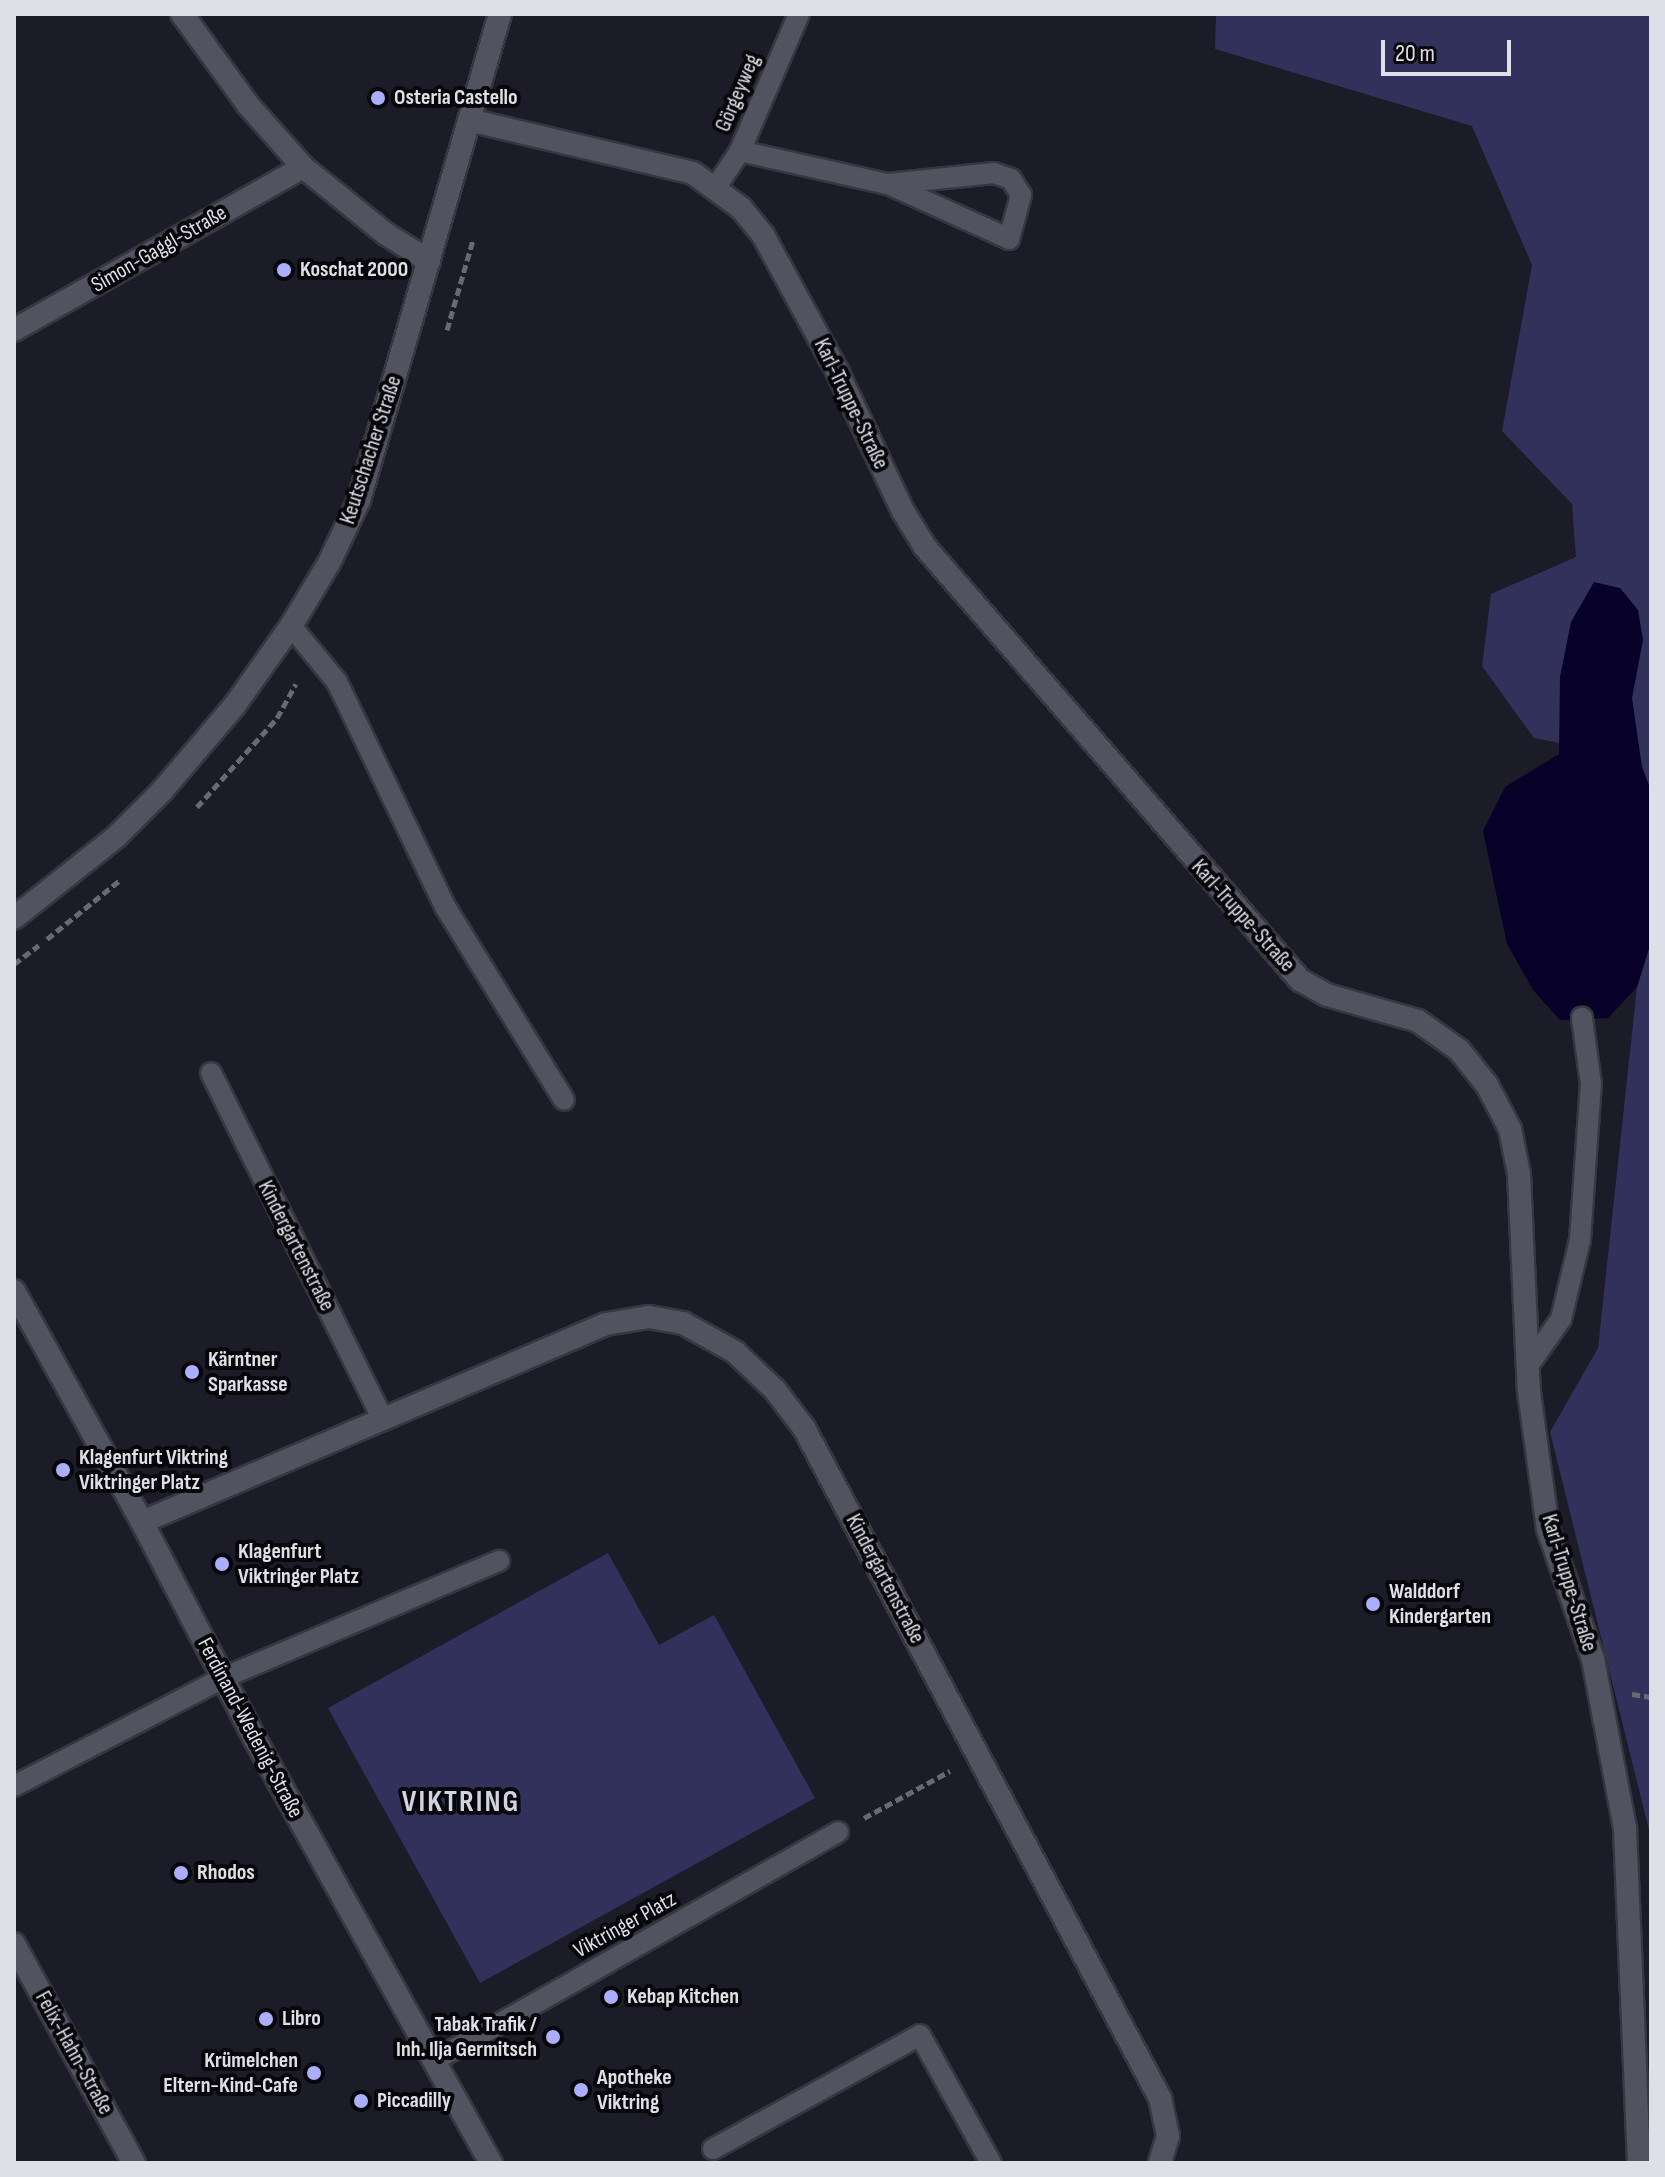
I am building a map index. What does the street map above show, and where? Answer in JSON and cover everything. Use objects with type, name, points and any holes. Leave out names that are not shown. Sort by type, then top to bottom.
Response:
[{"type":"street","points":[[182,14],[248,105],[303,167],[386,234],[429,261]]},
{"type":"street","name":"Keutschacher Straße","points":[[14,918],[117,836],[162,791],[235,705],[291,626],[329,563],[359,500],[500,14]]},
{"type":"street","name":"Karl-Truppe-Straße","points":[[469,120],[693,173],[741,208],[763,235],[837,371],[903,511],[925,547],[1300,980],[1327,995],[1418,1021],[1459,1050],[1487,1085],[1510,1129],[1519,1174],[1528,1366],[1548,1529],[1593,1659],[1625,1829],[1639,2163]]},
{"type":"street","name":"Simon-Gaggl-Straße","points":[[14,330],[303,167]]},
{"type":"street","name":"Ferdinand-Wedenig-Straße","points":[[14,1291],[491,2163]]},
{"type":"street","name":"Kindergartenstraße","points":[[142,1522],[606,1324],[649,1317],[683,1323],[735,1352],[775,1390],[804,1428],[1160,2098],[1168,2136],[1160,2163]]},
{"type":"street","name":"Felix-Hahn-Straße","points":[[14,1944],[134,2163]]},
{"type":"lane","name":"Görgeyweg","points":[[716,187],[740,151],[799,14]]},
{"type":"lane","points":[[740,151],[888,184],[1009,239],[1021,195],[1011,179],[994,173],[888,184]]},
{"type":"lane","points":[[291,626],[337,682],[446,908],[564,1100]]},
{"type":"lane","points":[[1528,1366],[1561,1319],[1580,1240],[1591,1084],[1582,1018]]},
{"type":"lane","name":"Kindergartenstraße","points":[[211,1073],[382,1418]]},
{"type":"lane","points":[[14,1786],[223,1678],[499,1561]]},
{"type":"lane","name":"Viktringer Platz","points":[[435,2060],[838,1832]]},
{"type":"lane","points":[[713,2149],[920,2035],[991,2163]]},
{"type":"path","points":[[838,1832],[978,1755]]},
{"type":"shaded area","points":[[1216,14],[1651,14],[1651,823],[1617,754],[1534,738],[1482,666],[1491,594],[1576,557],[1572,504],[1502,431],[1532,265],[1472,126],[1215,49]]},
{"type":"shaded area","points":[[1594,582],[1620,588],[1638,610],[1643,640],[1632,698],[1642,767],[1651,790],[1651,942],[1637,987],[1608,1018],[1560,1020],[1533,990],[1507,944],[1483,831],[1505,787],[1559,754],[1560,677],[1571,622]]},
{"type":"shaded area","points":[[1651,942],[1651,1838],[1550,1432],[1598,1348],[1637,987]]},
{"type":"shaded area","points":[[608,1553],[659,1645],[714,1615],[815,1798],[480,1983],[328,1708]]},
{"type":"place","name":"Osteria Castello","points":[[378,98]]},
{"type":"place","name":"Koschat 2000","points":[[284,270]]},
{"type":"place","name":"Kärntner Sparkasse","points":[[192,1372]]},
{"type":"place","name":"Klagenfurt Viktring Viktringer Platz","points":[[63,1470]]},
{"type":"place","name":"Klagenfurt Viktringer Platz","points":[[222,1564]]},
{"type":"place","name":"Walddorf Kindergarten","points":[[1373,1604]]},
{"type":"place","name":"Rhodos","points":[[181,1873]]},
{"type":"place","name":"Kebap Kitchen","points":[[611,1997]]},
{"type":"place","name":"Libro","points":[[266,2019]]},
{"type":"place","name":"Tabak Trafik / Inh. Ilja Germitsch","points":[[553,2037]]},
{"type":"place","name":"Krümelchen Eltern-Kind-Cafe","points":[[314,2073]]},
{"type":"place","name":"Apotheke Viktring","points":[[581,2090]]},
{"type":"place","name":"Piccadilly","points":[[361,2101]]},
{"type":"district","name":"VIKTRING","points":[[461,1802]]}]
